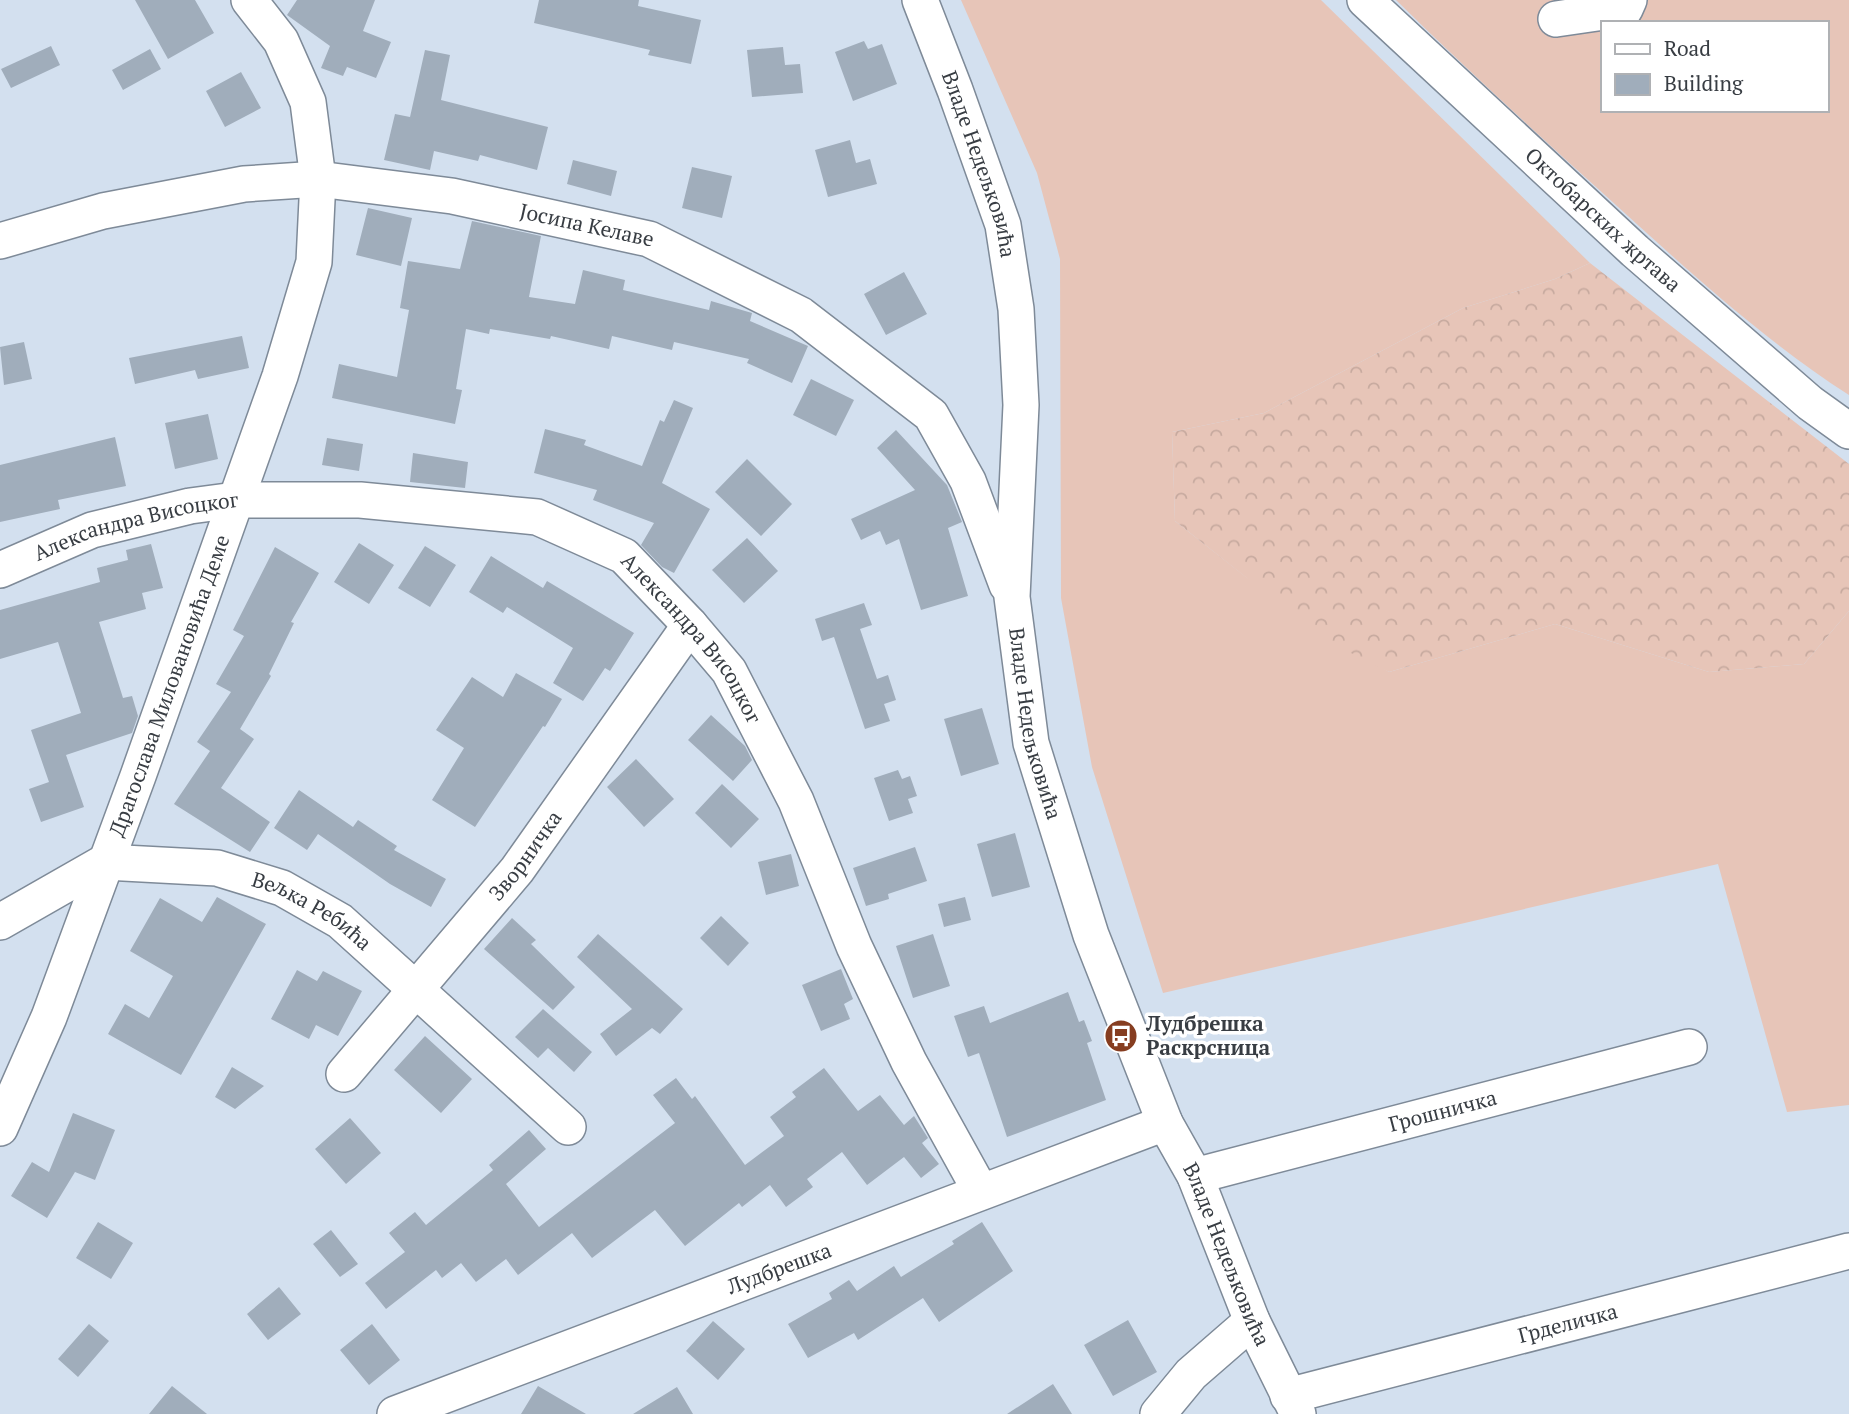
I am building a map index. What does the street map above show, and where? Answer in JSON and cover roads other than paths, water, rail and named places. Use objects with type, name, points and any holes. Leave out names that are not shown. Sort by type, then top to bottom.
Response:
[{"type":"street","name":"Драгослава Миловановића Деме","points":[[0,1128],[49,1017],[280,376],[314,262],[318,179],[308,102],[281,41],[249,0]]},
{"type":"street","name":"Владе Недељковића","points":[[920,0],[956,90],[1003,225],[1017,309],[1021,405],[1012,597],[1031,743],[1091,935],[1165,1123],[1195,1176],[1252,1321],[1293,1405]]},
{"type":"street","name":"Октобарских жртава","points":[[1365,0],[1635,251],[1810,403],[1849,431]]},
{"type":"street","points":[[1556,19],[1625,9],[1629,0]]},
{"type":"street","name":"Јосипа Келаве","points":[[0,241],[103,211],[244,184],[318,179],[452,196],[649,239],[801,316],[931,415],[968,481],[1012,597]]},
{"type":"street","name":"Александра Висоцког","points":[[0,570],[92,530],[190,506],[235,500],[360,500],[537,517],[624,556],[690,625],[729,671],[796,801],[865,969],[909,1062],[981,1192]]},
{"type":"street","name":"Зворничка","points":[[344,1074],[517,870],[690,625]]},
{"type":"street","points":[[0,922],[105,862]]},
{"type":"street","name":"Вељка Ребића","points":[[105,862],[217,868],[282,888],[340,921],[568,1128]]},
{"type":"street","name":"Грошничка","points":[[1195,1176],[1689,1047]]},
{"type":"street","name":"Лудбрешка","points":[[395,1414],[1165,1123]]},
{"type":"street","name":"Грделичка","points":[[1293,1405],[1849,1251]]},
{"type":"street","points":[[1158,1414],[1191,1374],[1252,1321]]},
{"type":"place","name":"Лудбрешка Раскрсница","points":[[1121,1036]]}]
